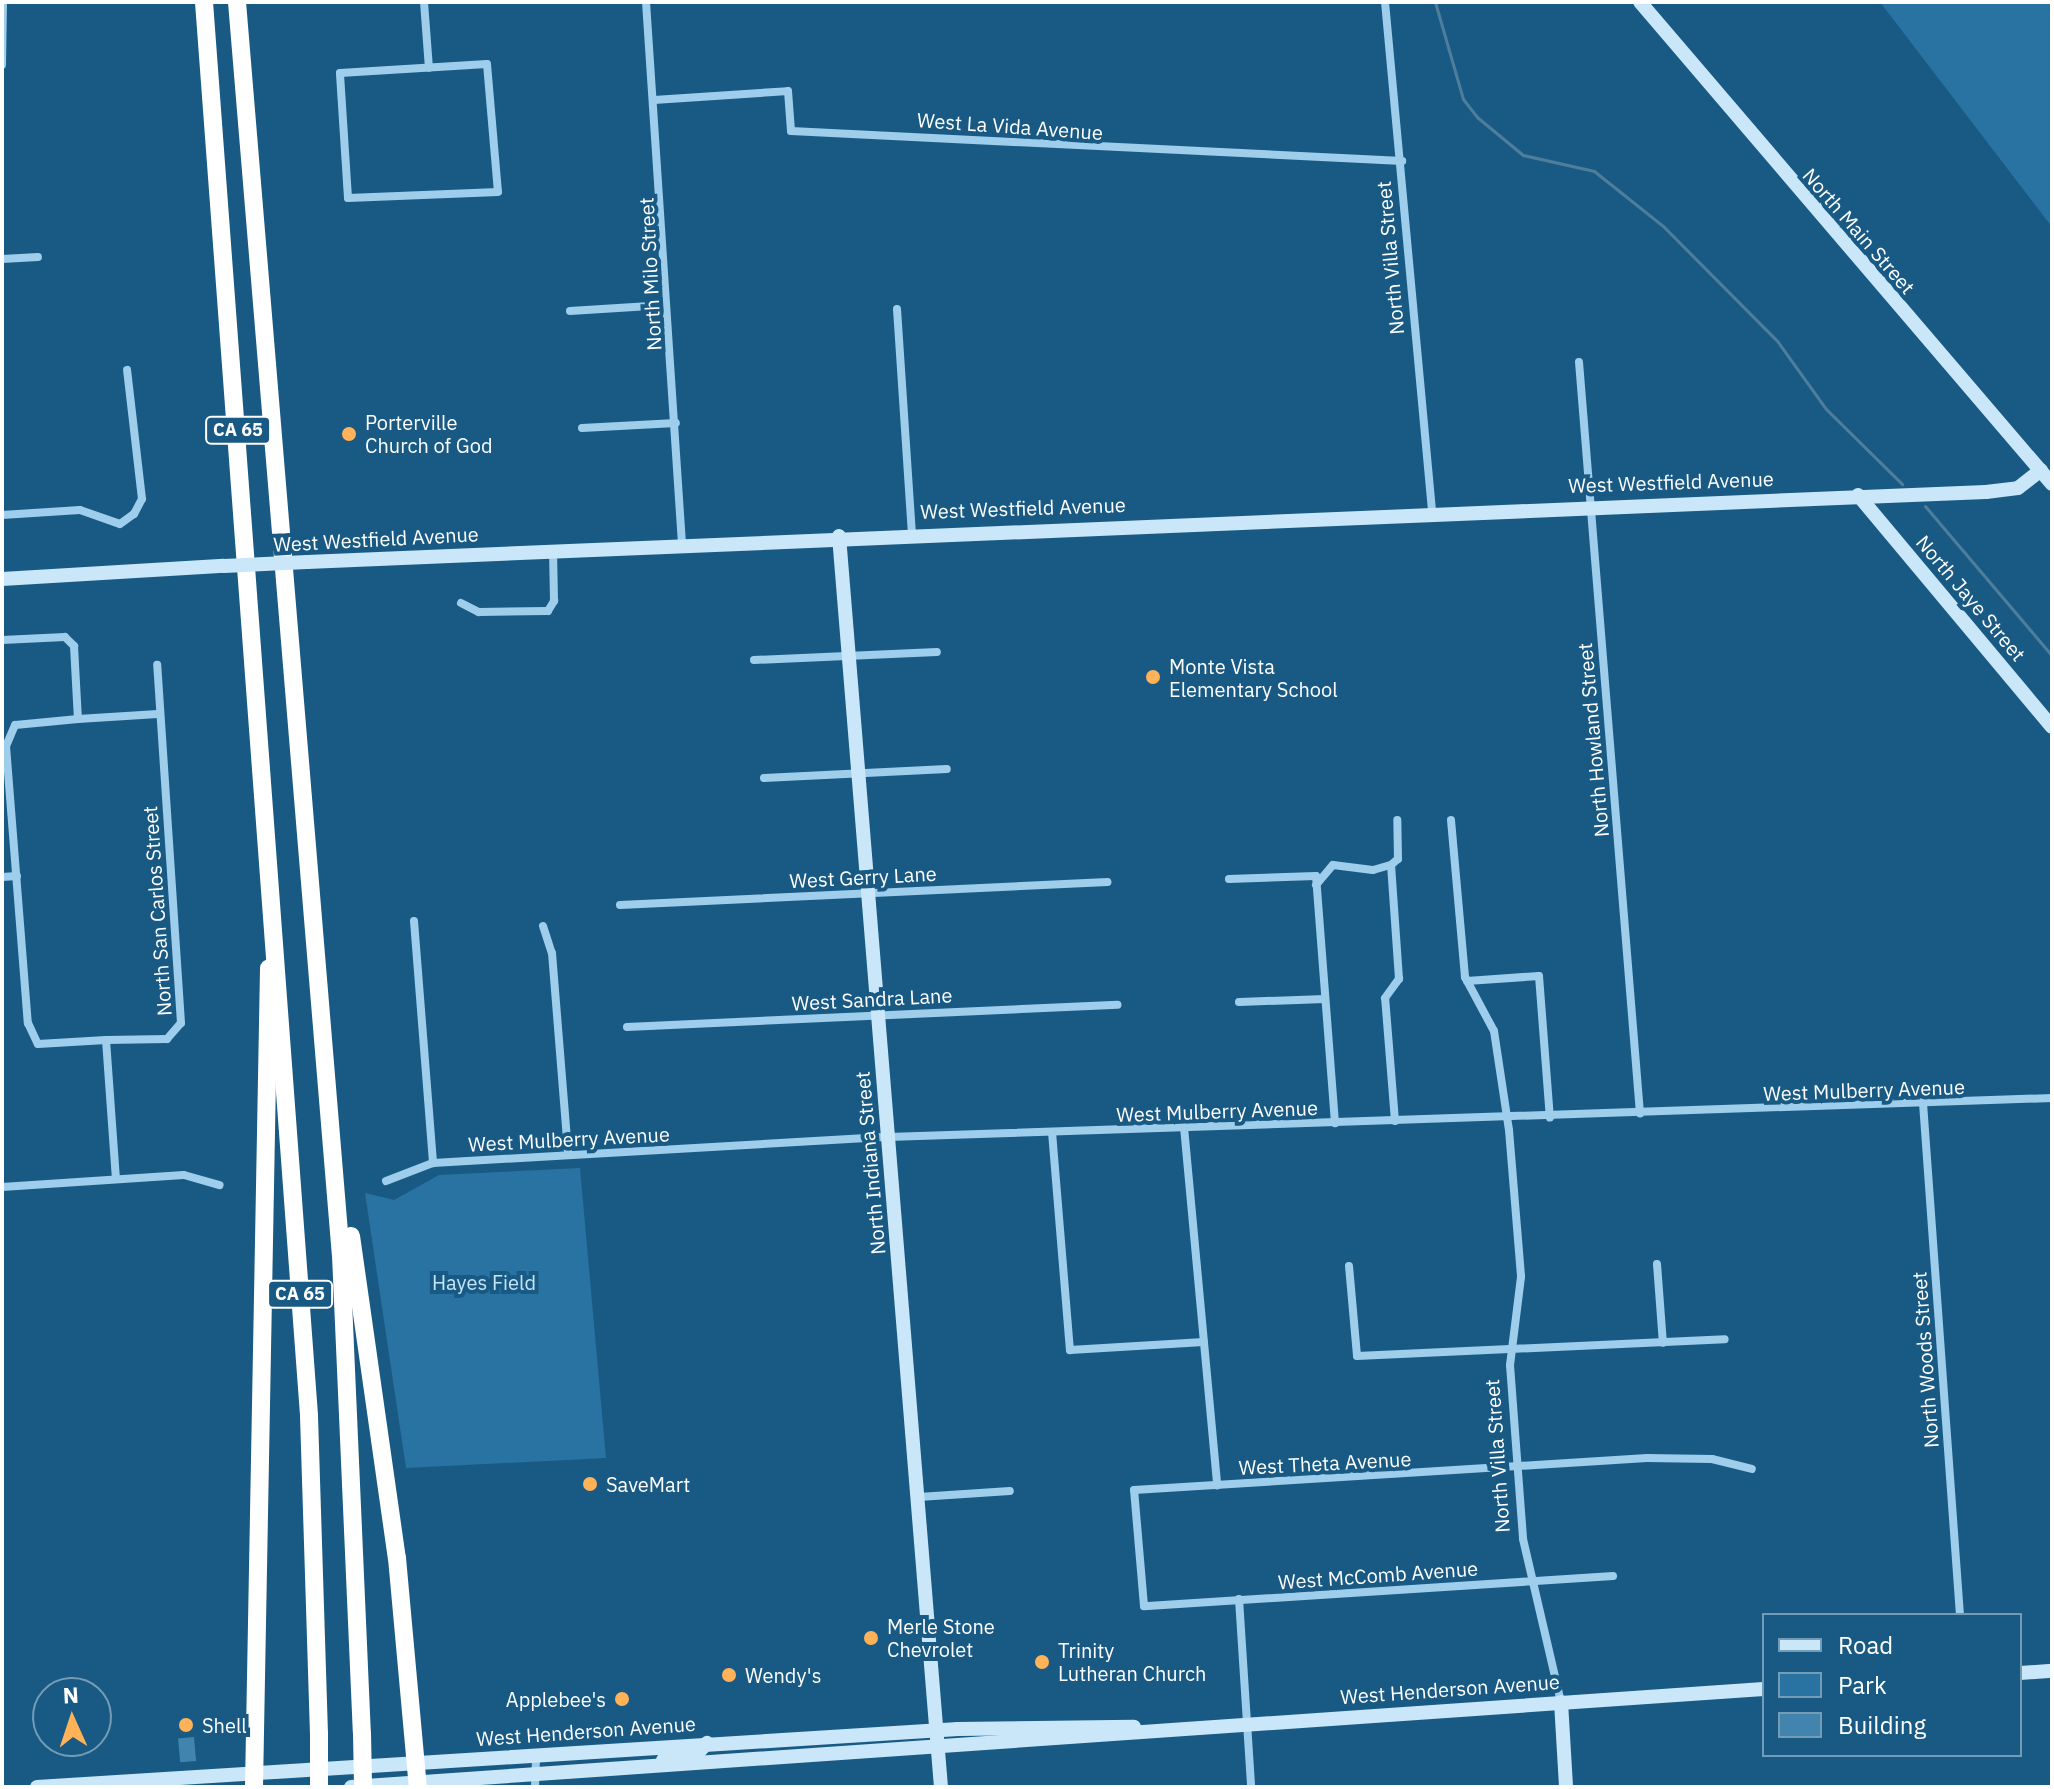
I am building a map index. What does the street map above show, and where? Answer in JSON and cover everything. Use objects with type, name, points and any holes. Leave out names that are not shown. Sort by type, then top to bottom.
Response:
[{"type":"highway","name":"CA 65","points":[[237,2],[353,1418],[363,1787]]},
{"type":"highway","name":"CA 65","points":[[204,4],[271,854],[313,1502],[319,1787]]},
{"type":"highway","points":[[254,1780],[271,854]]},
{"type":"highway","points":[[320,1016],[391,1512],[418,1785]]},
{"type":"street","points":[[2,65],[3,2]]},
{"type":"street","points":[[424,2],[429,68]]},
{"type":"street","name":"North Milo Street","points":[[646,2],[682,544]]},
{"type":"street","name":"North Villa Street","points":[[1385,2],[1432,511]]},
{"type":"street","name":"North Main Street","points":[[1640,2],[2052,484]]},
{"type":"street","points":[[487,64],[498,192],[348,198],[340,73],[429,68],[487,64]]},
{"type":"street","name":"West La Vida Avenue","points":[[654,100],[788,91],[791,131],[1402,161]]},
{"type":"street","points":[[2,259],[38,257]]},
{"type":"street","points":[[570,311],[666,305]]},
{"type":"street","points":[[897,309],[912,532]]},
{"type":"street","name":"North Howland Street","points":[[1579,362],[1640,1114]]},
{"type":"street","points":[[2,515],[80,510],[120,524],[134,514],[142,499],[127,370]]},
{"type":"street","points":[[582,428],[676,423]]},
{"type":"street","name":"West Westfield Avenue","points":[[2,579],[912,532],[2010,490],[2041,470]]},
{"type":"street","name":"North Jaye Street","points":[[1858,495],[2052,727]]},
{"type":"street","name":"North Indiana Street","points":[[839,536],[941,1787]]},
{"type":"street","points":[[461,603],[479,612],[548,611],[554,601],[553,550]]},
{"type":"street","points":[[2,640],[72,641],[78,719]]},
{"type":"street","points":[[754,660],[937,652]]},
{"type":"street","name":"North San Carlos Street","points":[[17,876],[33,1040],[167,1039],[181,1023],[157,665]]},
{"type":"street","points":[[2,877],[17,876],[10,730],[25,722],[158,714]]},
{"type":"street","points":[[764,778],[947,769]]},
{"type":"street","points":[[1229,879],[1316,880],[1333,865],[1373,870],[1391,865],[1398,859],[1397,820]]},
{"type":"street","points":[[1451,820],[1467,981],[1539,976],[1550,1118]]},
{"type":"street","points":[[1391,865],[1399,979],[1385,998],[1395,1121]]},
{"type":"street","points":[[1316,880],[1335,1123]]},
{"type":"street","name":"West Gerry Lane","points":[[620,905],[1107,882]]},
{"type":"street","points":[[414,921],[433,1163]]},
{"type":"street","points":[[543,926],[552,953],[568,1154]]},
{"type":"street","name":"North Villa Street","points":[[1467,981],[1494,1031],[1503,1119],[1509,1130],[1521,1277],[1511,1349],[1517,1468],[1531,1581],[1550,1638],[1561,1702],[1566,1787]]},
{"type":"street","points":[[1239,1002],[1325,999]]},
{"type":"street","name":"West Sandra Lane","points":[[627,1027],[1118,1005]]},
{"type":"street","points":[[106,1040],[116,1179]]},
{"type":"street","name":"West Mulberry Avenue","points":[[386,1181],[433,1163],[888,1137],[1550,1118],[2052,1098]]},
{"type":"street","name":"North Woods Street","points":[[1923,1103],[1960,1613]]},
{"type":"street","points":[[1184,1127],[1217,1485]]},
{"type":"street","points":[[1052,1132],[1070,1350],[1204,1342]]},
{"type":"street","points":[[2,1187],[184,1175],[220,1185]]},
{"type":"street","points":[[1657,1264],[1663,1343]]},
{"type":"street","points":[[1349,1266],[1357,1356],[1725,1339]]},
{"type":"street","name":"West Theta Avenue","points":[[1144,1606],[1134,1490],[1679,1457],[1752,1469]]},
{"type":"street","points":[[919,1497],[1010,1491]]},
{"type":"street","name":"West McComb Avenue","points":[[1144,1606],[1613,1576]]},
{"type":"street","points":[[1239,1599],[1251,1787]]},
{"type":"street","points":[[2022,1673],[2052,1671]]},
{"type":"street","name":"West Henderson Avenue","points":[[351,1787],[536,1782],[581,1774],[940,1750],[1138,1728],[1762,1689]]},
{"type":"street","name":"West Henderson Avenue","points":[[37,1787],[254,1780],[536,1753],[707,1743],[1113,1723],[1138,1728]]},
{"type":"street","points":[[757,1761],[757,1754],[770,1748],[831,1737]]},
{"type":"street","points":[[581,1774],[597,1766],[683,1758],[707,1743]]},
{"type":"street","points":[[536,1753],[536,1782]]},
{"type":"green space","points":[[1880,2],[2052,2],[2052,227]]},
{"type":"green space","name":"Hayes Field","points":[[580,1168],[606,1458],[406,1468],[365,1193],[394,1200],[439,1175]]},
{"type":"building","name":"Shell","points":[[194,1737],[196,1761],[180,1762],[178,1738]]},
{"type":"waterway","points":[[1435,2],[1463,99],[1477,117],[1523,155],[1594,171],[1663,226],[1778,342],[1826,409],[1902,484]]},
{"type":"waterway","points":[[1925,506],[2052,656]]},
{"type":"place","name":"Porterville Church of God","points":[[349,434]]},
{"type":"place","name":"Monte Vista Elementary School","points":[[1153,677]]},
{"type":"place","name":"SaveMart","points":[[590,1484]]},
{"type":"place","name":"Merle Stone Chevrolet","points":[[871,1638]]},
{"type":"place","name":"Trinity Lutheran Church","points":[[1042,1662]]},
{"type":"place","name":"Wendy's","points":[[729,1675]]},
{"type":"place","name":"Applebee's","points":[[622,1699]]},
{"type":"place","name":"Shell","points":[[186,1725]]}]
